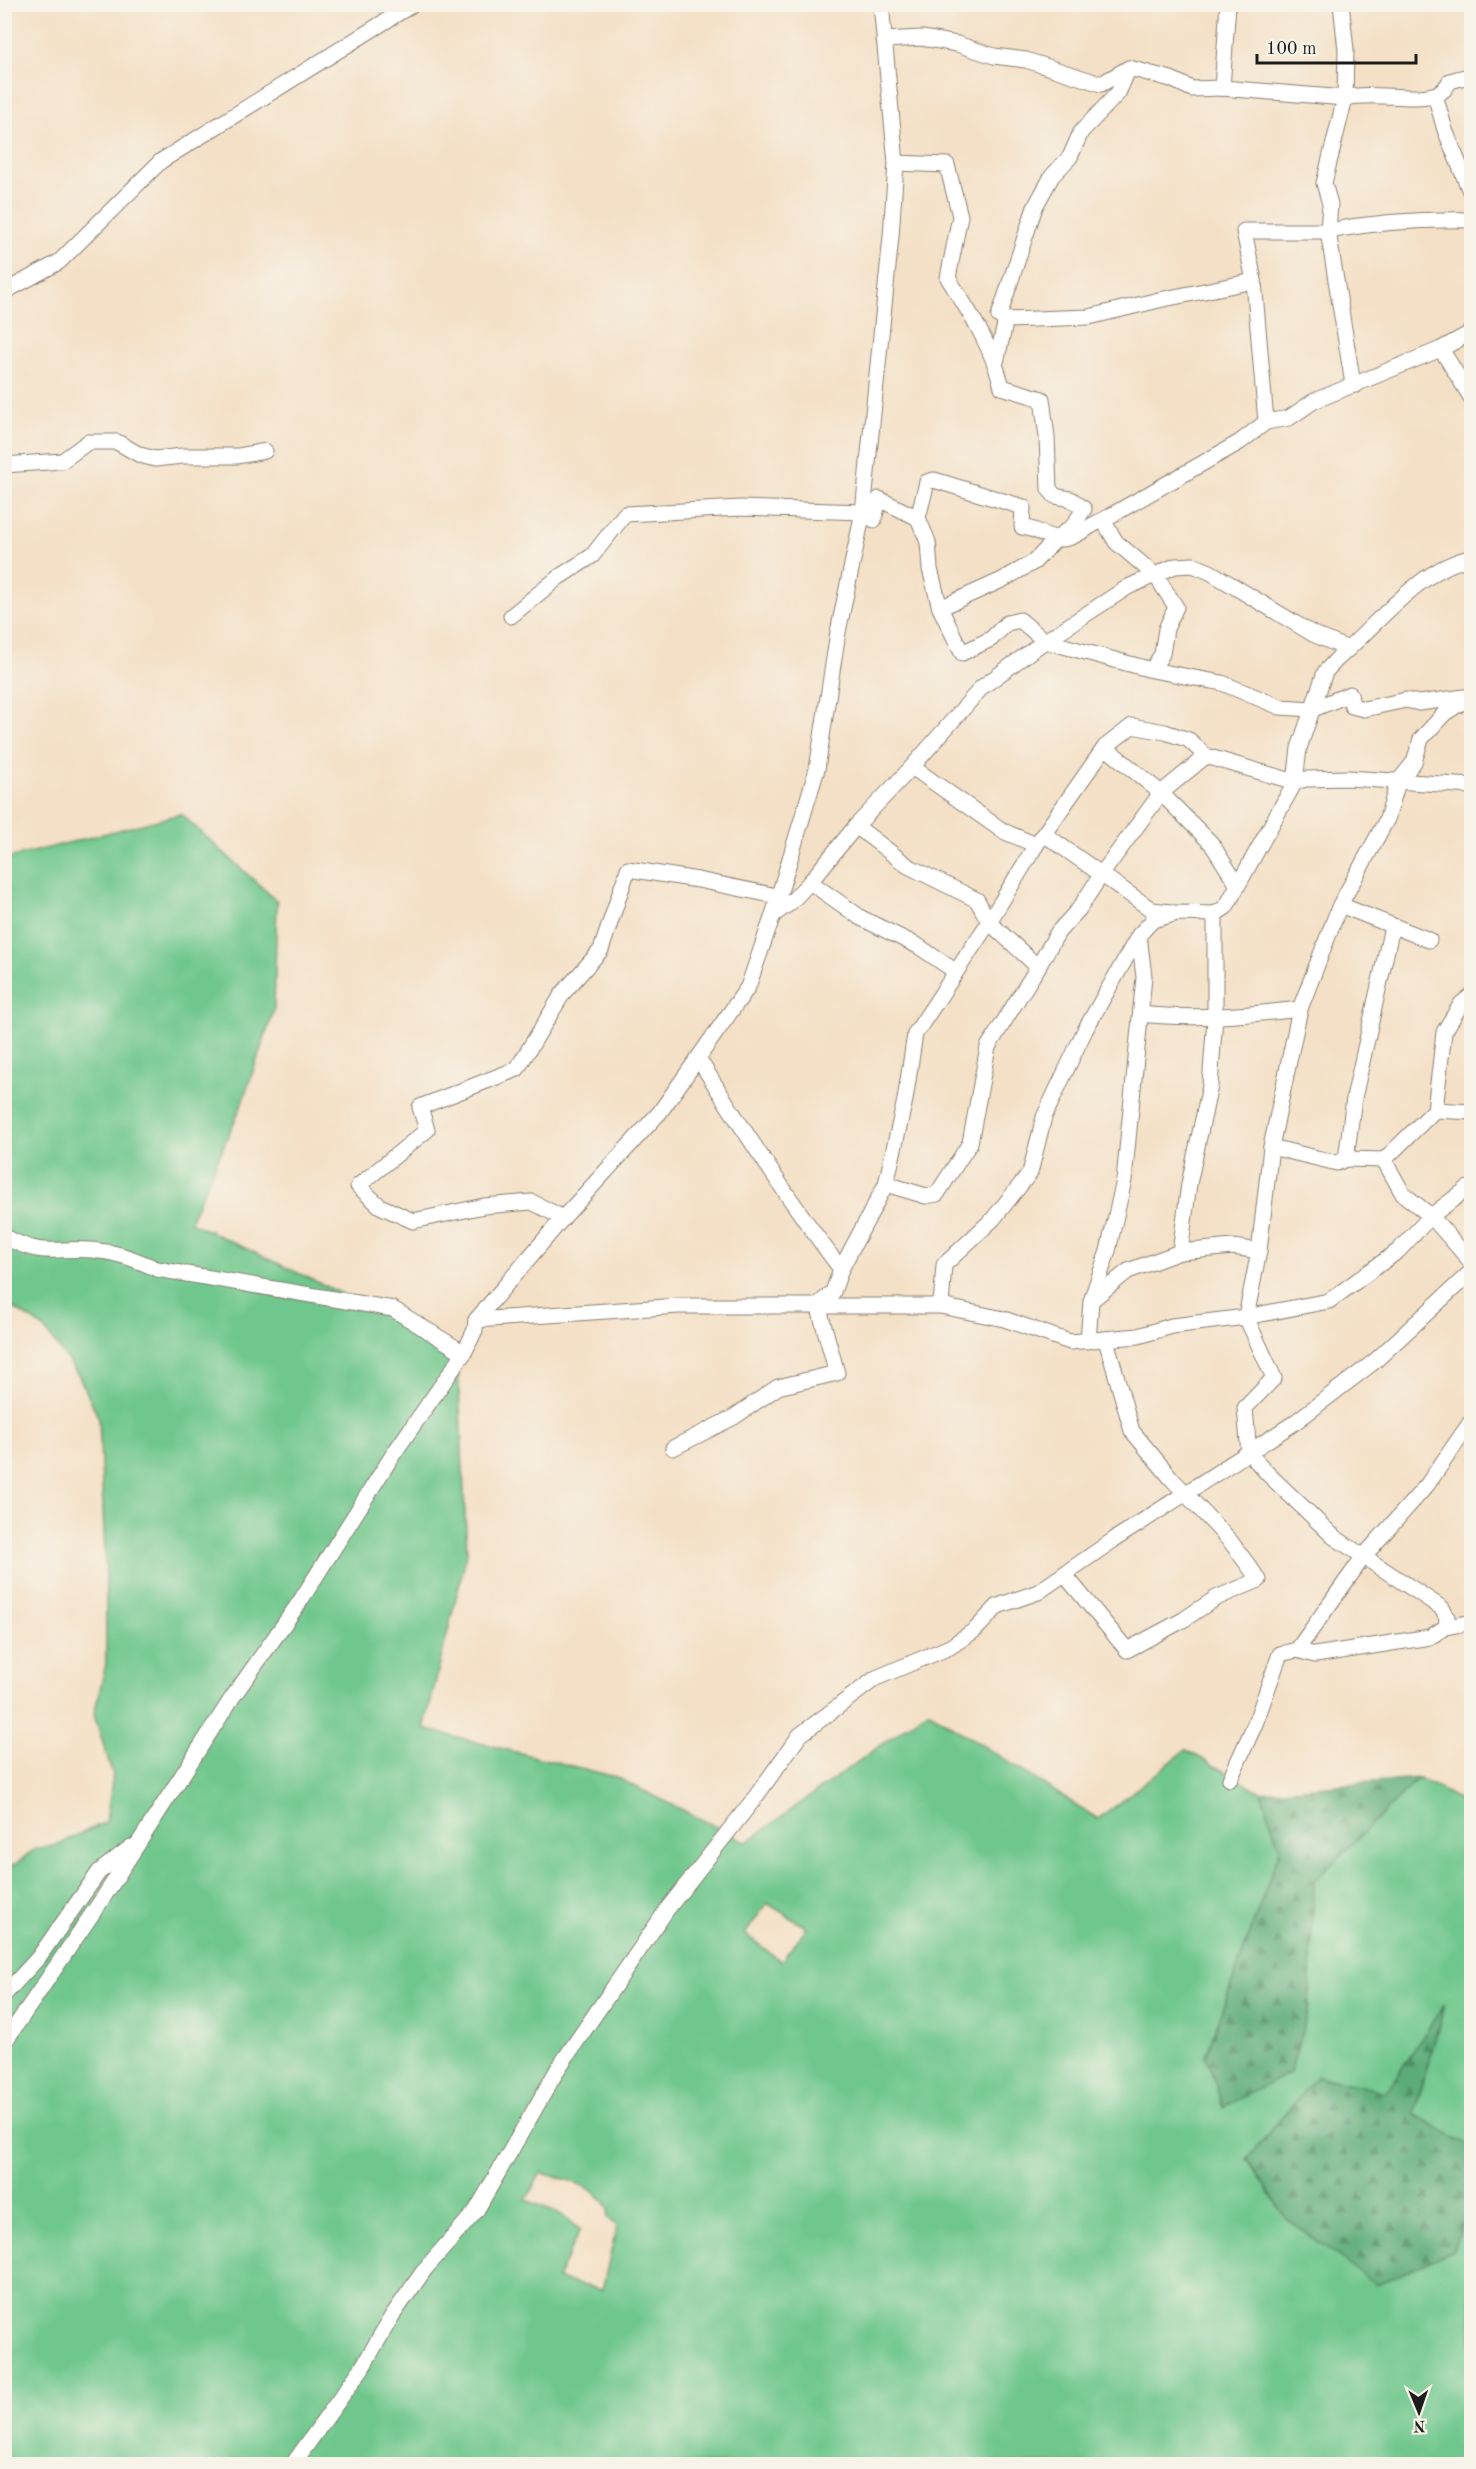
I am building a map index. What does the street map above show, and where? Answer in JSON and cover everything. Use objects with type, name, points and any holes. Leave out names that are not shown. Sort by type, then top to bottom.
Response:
[{"type":"street","points":[[4,292],[59,262],[161,161],[413,4]]},
{"type":"street","points":[[4,2043],[232,1698],[299,1603],[394,1453],[464,1353],[475,1330],[476,1320],[563,1218],[660,1112],[748,987],[817,769],[838,632],[862,512],[891,237],[896,163],[890,120],[881,4]]},
{"type":"street","points":[[1222,88],[1228,4]]},
{"type":"street","points":[[1341,4],[1346,50],[1345,98],[1324,183],[1330,204],[1328,231],[1352,378],[1356,384]]},
{"type":"street","points":[[884,40],[922,38],[957,44],[994,56],[1036,63],[1101,84],[1129,68],[1171,79],[1192,89],[1222,88],[1345,98],[1362,94],[1402,96],[1436,94],[1444,91],[1450,81],[1472,75]]},
{"type":"street","points":[[1129,68],[1118,93],[1081,132],[1070,157],[1052,176],[1035,207],[999,316],[1006,320],[1089,317],[1254,281]]},
{"type":"street","points":[[1436,94],[1445,130],[1472,196]]},
{"type":"street","points":[[896,163],[947,165],[960,216],[948,278],[980,329],[996,362],[1002,387],[1042,399],[1047,437],[1049,489],[1054,496],[1071,499],[1084,509],[1073,526],[1058,537],[1034,562],[1002,580],[940,608]]},
{"type":"street","points":[[1266,422],[1254,281],[1244,231],[1328,231],[1366,224],[1417,220],[1472,220]]},
{"type":"street","points":[[996,362],[1006,320]]},
{"type":"street","points":[[1472,332],[1441,349],[1314,401],[1289,418],[1266,422],[1240,442],[1067,539],[1041,534],[1033,528],[1022,527],[1023,507],[934,480],[927,482],[918,518],[928,542],[930,569],[940,608],[962,653],[991,639],[998,629],[1015,620],[1020,620],[1045,641],[1152,670],[1222,683],[1280,707],[1313,709],[1350,694],[1352,706],[1364,709],[1406,700],[1419,703],[1472,696]]},
{"type":"street","points":[[1441,349],[1472,399]]},
{"type":"street","points":[[4,465],[62,461],[88,441],[117,442],[140,455],[155,459],[182,456],[232,456],[266,451]]},
{"type":"street","points":[[511,616],[559,577],[592,556],[625,514],[741,508],[862,512],[874,520],[879,499],[918,518]]},
{"type":"street","points":[[1103,520],[1116,542],[1156,576],[1176,607],[1166,629],[1162,654],[1152,670]]},
{"type":"street","points":[[1128,587],[1132,555]]},
{"type":"street","points":[[912,767],[1004,831],[1040,839],[1101,875],[1152,910],[1215,914],[1226,907],[1295,782],[1299,748],[1325,672],[1428,575],[1461,559],[1472,558]]},
{"type":"street","points":[[772,915],[790,903],[810,882],[856,826],[912,767],[982,687],[1045,641],[1128,587],[1175,566],[1193,565],[1210,572],[1313,634],[1348,649]]},
{"type":"street","points":[[1446,1627],[1447,1617],[1442,1608],[1334,1538],[1249,1453],[1245,1408],[1274,1378],[1246,1317],[1259,1251],[1271,1147],[1300,1009],[1340,905],[1386,819],[1398,782],[1414,762],[1420,739],[1445,713],[1472,696]]},
{"type":"street","points":[[818,1305],[833,1292],[841,1269],[886,1184],[900,1122],[915,1034],[989,922],[1040,839],[1105,747],[1132,726],[1165,732],[1190,740],[1206,756],[1295,782],[1306,778],[1338,778],[1472,786]]},
{"type":"street","points":[[1105,747],[1161,793],[1211,843],[1237,884]]},
{"type":"street","points":[[886,1184],[926,1196],[937,1194],[970,1143],[988,1047],[1058,932],[1079,909],[1161,793],[1206,756]]},
{"type":"street","points":[[856,826],[908,866],[977,900],[989,922],[1038,968]]},
{"type":"street","points":[[563,1218],[532,1202],[484,1206],[413,1221],[380,1206],[358,1186],[428,1130],[420,1107],[517,1069],[563,993],[601,950],[628,869],[777,896]]},
{"type":"street","points":[[810,882],[861,918],[918,946],[955,971]]},
{"type":"street","points":[[1340,905],[1429,940]]},
{"type":"street","points":[[941,1306],[944,1265],[993,1219],[1030,1173],[1044,1118],[1085,1030],[1139,936],[1153,920],[1176,913]]},
{"type":"street","points":[[1180,1252],[1189,1184],[1210,1086],[1215,1017],[1215,914]]},
{"type":"street","points":[[1346,1159],[1354,1098],[1392,927]]},
{"type":"street","points":[[1088,1341],[1091,1301],[1108,1251],[1124,1180],[1144,977],[1139,936]]},
{"type":"street","points":[[1271,1147],[1337,1163],[1346,1159],[1384,1160],[1435,1110],[1444,1032],[1461,1004],[1472,995]]},
{"type":"street","points":[[1141,1014],[1180,1018],[1215,1017],[1300,1009]]},
{"type":"street","points":[[698,1058],[761,1157],[841,1269]]},
{"type":"street","points":[[1435,1110],[1472,1112]]},
{"type":"street","points":[[1384,1160],[1403,1194],[1431,1216],[1472,1263]]},
{"type":"street","points":[[476,1320],[679,1306],[941,1306],[1004,1319],[1070,1342],[1138,1336],[1172,1326],[1246,1317],[1329,1301],[1398,1251],[1431,1216],[1468,1188],[1472,1189]]},
{"type":"street","points":[[4,1236],[21,1246],[41,1251],[99,1251],[131,1258],[158,1269],[393,1310],[464,1353]]},
{"type":"street","points":[[1091,1301],[1128,1270],[1180,1252],[1233,1246],[1259,1251]]},
{"type":"street","points":[[293,2464],[362,2368],[392,2316],[425,2269],[476,2211],[559,2067],[668,1908],[800,1735],[876,1678],[950,1647],[975,1630],[998,1606],[1038,1592],[1294,1423],[1375,1360],[1472,1271]]},
{"type":"street","points":[[673,1448],[734,1417],[778,1387],[837,1373],[818,1305]]},
{"type":"street","points":[[1064,1574],[1127,1650],[1183,1620],[1216,1598],[1259,1580],[1231,1542],[1132,1431],[1106,1340]]},
{"type":"street","points":[[1297,1650],[1364,1556],[1427,1485],[1472,1420]]},
{"type":"street","points":[[1230,1779],[1255,1724],[1280,1654],[1297,1650],[1315,1655],[1430,1637],[1446,1627],[1472,1622]]},
{"type":"street","points":[[4,1995],[38,1958],[99,1872],[142,1837]]},
{"type":"green space","points":[[181,814],[277,901],[274,1010],[240,1109],[190,1222],[457,1348],[467,1553],[424,1729],[616,1777],[747,1842],[928,1711],[1098,1819],[1186,1750],[1261,1792],[1280,1849],[1206,2056],[1309,2007],[1314,1882],[1419,1778],[1471,1806],[1471,2141],[1468,2146],[1414,2114],[1444,2006],[1386,2093],[1317,2076],[1452,2252],[1471,2202],[1471,2464],[5,2464],[5,1866],[14,1865],[35,1849],[54,1846],[106,1822],[113,1775],[94,1715],[106,1664],[106,1576],[99,1419],[79,1376],[43,1327],[5,1304],[5,859]],"holes":[[[767,1903],[807,1928],[781,1961],[745,1934]],[[541,2173],[588,2188],[609,2208],[608,2217],[617,2226],[602,2290],[557,2279],[580,2230],[559,2213],[526,2200]]]},
{"type":"green space","points":[[1419,1778],[1314,1882],[1309,2007],[1290,2073],[1223,2107],[1206,2056],[1280,1849],[1261,1792]]},
{"type":"green space","points":[[1445,2003],[1414,2114],[1468,2145],[1471,2141],[1471,2202],[1452,2251],[1377,2285],[1286,2218],[1247,2159],[1317,2076],[1386,2092]]}]
